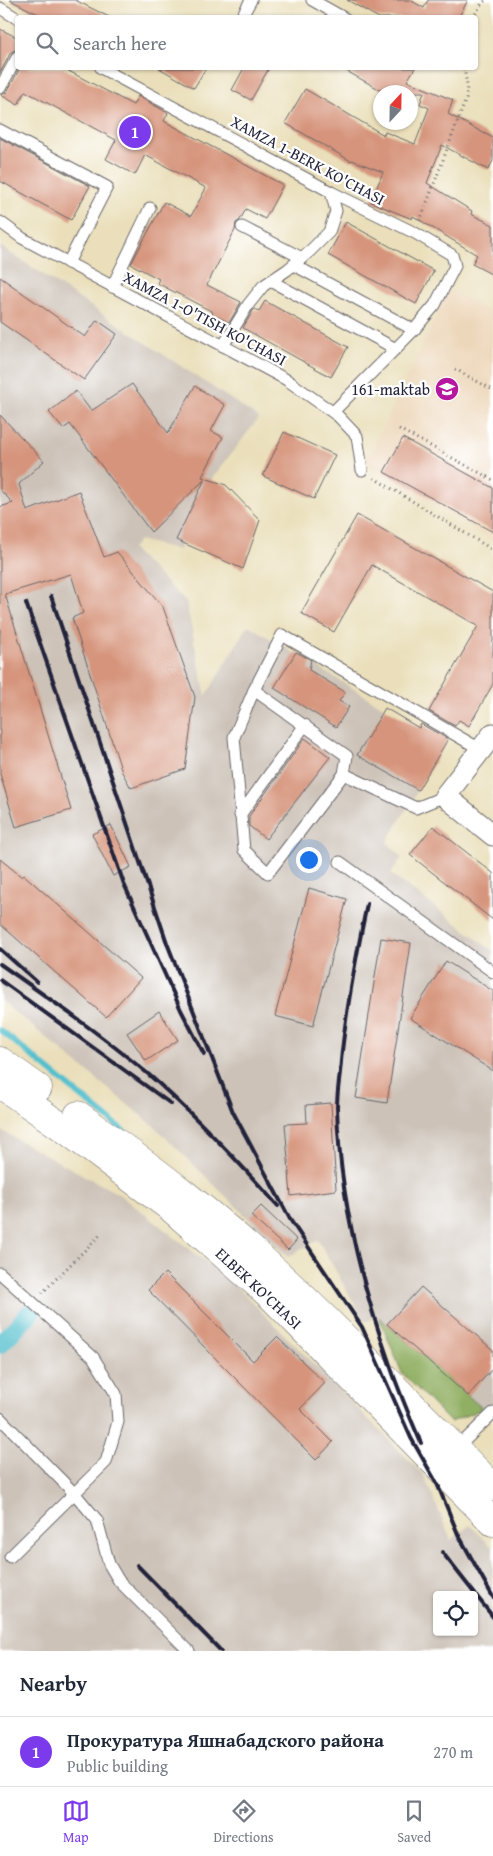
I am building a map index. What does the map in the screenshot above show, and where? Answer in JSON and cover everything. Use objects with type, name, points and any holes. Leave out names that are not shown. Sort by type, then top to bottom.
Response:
[{"type":"main road","name":"ELBEK KO'CHASI","points":[[0,1061],[82,1118],[184,1194],[235,1236],[285,1280],[402,1394],[493,1487]]},
{"type":"main road","name":"ELBEK KO'CHASI","points":[[0,1084],[69,1132],[171,1208],[272,1297],[493,1522]]},
{"type":"street","points":[[487,742],[446,796],[493,835]]},
{"type":"lane","points":[[242,15],[250,0]]},
{"type":"lane","points":[[312,0],[339,15]]},
{"type":"lane","points":[[0,8],[15,17]]},
{"type":"lane","points":[[0,88],[15,61]]},
{"type":"lane","name":"XAMZA 1-BERK KO'CHASI","points":[[105,70],[331,192],[415,233],[452,255],[455,266],[435,305],[396,349],[333,412]]},
{"type":"lane","points":[[0,130],[107,187],[68,263]]},
{"type":"lane","points":[[223,346],[248,305],[263,286],[298,261],[329,232],[336,211],[331,192]]},
{"type":"lane","points":[[112,287],[150,208]]},
{"type":"lane","name":"XAMZA 1-O'TISH KO'CHASI","points":[[0,222],[22,238],[287,380],[333,412],[357,436],[362,470]]},
{"type":"lane","points":[[242,227],[414,330]]},
{"type":"lane","points":[[271,281],[396,349]]},
{"type":"lane","points":[[254,690],[347,756],[344,774],[268,873],[244,850],[234,737],[254,690],[282,635],[487,742]]},
{"type":"lane","points":[[240,815],[305,725]]},
{"type":"lane","points":[[344,774],[416,808],[446,796]]},
{"type":"lane","points":[[340,862],[493,972]]},
{"type":"lane","points":[[0,1273],[93,1357],[116,1394],[118,1422],[106,1462],[10,1557]]},
{"type":"lane","points":[[456,1449],[493,1413]]},
{"type":"lane","points":[[0,1418],[98,1520],[109,1564],[119,1581],[189,1651]]},
{"type":"path","points":[[475,15],[486,0]]},
{"type":"path","points":[[415,233],[466,100],[467,85],[464,70]]},
{"type":"path","points":[[455,369],[493,390]]},
{"type":"path","points":[[399,428],[493,480]]},
{"type":"path","points":[[362,470],[493,550]]},
{"type":"path","points":[[32,1302],[102,1233]]},
{"type":"shaded area","points":[[0,246],[259,418],[213,477],[179,550],[139,540],[132,549],[186,602],[206,696],[248,625],[385,708],[357,755],[418,790],[387,842],[402,857],[391,874],[493,951],[493,1418],[379,1317],[365,1322],[318,1240],[288,1257],[155,1127],[0,1000]]},
{"type":"shaded area","name":"161-maktab","points":[[449,289],[493,314],[493,541],[366,464]]},
{"type":"shaded area","points":[[0,1130],[122,1196],[235,1285],[423,1474],[451,1540],[470,1525],[493,1548],[493,1651],[0,1651]]},
{"type":"green space","points":[[379,1317],[483,1409],[450,1422],[402,1373]]},
{"type":"building","points":[[10,0],[75,0],[105,15],[40,15]]},
{"type":"building","points":[[347,0],[410,0],[424,8],[428,0],[468,0],[460,15],[374,15]]},
{"type":"building","points":[[0,29],[15,36],[15,50],[11,52],[0,73]]},
{"type":"building","points":[[19,70],[67,70],[133,105],[138,96],[168,113],[164,121],[283,185],[265,219],[246,209],[240,220],[236,223],[235,230],[207,285],[241,302],[230,321],[228,322],[212,314],[213,312],[157,283],[159,279],[131,264],[164,202],[191,216],[206,188],[145,155],[135,175],[106,159],[116,140],[25,91],[18,105],[1,95],[7,92]]},
{"type":"building","points":[[162,70],[205,70],[194,88]]},
{"type":"building","points":[[243,70],[268,70],[251,100],[232,90]]},
{"type":"building","points":[[345,70],[414,70],[407,81],[417,85],[373,86]]},
{"type":"building","points":[[418,86],[453,100],[448,114],[493,138],[493,161],[488,170],[442,145],[427,183],[472,211],[471,214],[493,225],[493,275],[472,264],[477,255],[413,216],[412,219],[371,202],[383,172],[351,161],[285,123],[305,89],[373,130],[384,135],[385,132],[415,144],[429,108],[420,104],[424,92],[418,92]]},
{"type":"building","points":[[0,138],[90,186],[71,220],[0,181]]},
{"type":"building","points":[[346,222],[434,271],[416,304],[328,255]]},
{"type":"building","points":[[0,277],[85,337],[97,320],[117,334],[84,380],[0,322]]},
{"type":"building","points":[[265,301],[348,347],[331,377],[243,328],[254,309],[259,311]]},
{"type":"building","points":[[132,384],[168,433],[195,386],[225,405],[211,431],[223,437],[202,477],[226,485],[260,520],[243,569],[176,540],[205,479],[151,532],[70,424],[63,429],[49,412],[76,391],[91,411]]},
{"type":"building","points":[[0,415],[44,461],[19,484],[27,511],[79,491],[104,557],[117,552],[163,607],[195,697],[185,769],[131,788],[122,772],[72,618],[83,613],[71,574],[5,594],[71,810],[16,827],[0,774],[0,507],[13,503],[0,490]]},
{"type":"building","points":[[284,432],[335,455],[314,499],[263,476]]},
{"type":"building","points":[[403,438],[493,488],[493,532],[384,472]]},
{"type":"building","points":[[357,515],[493,592],[493,684],[469,726],[459,720],[455,726],[429,711],[478,626],[372,565],[334,632],[301,613]]},
{"type":"building","points":[[296,652],[311,660],[309,670],[345,692],[339,701],[349,707],[336,727],[274,688]]},
{"type":"building","points":[[385,708],[419,728],[421,724],[448,739],[418,790],[357,755]]},
{"type":"building","points":[[305,738],[330,757],[266,839],[249,826],[249,816]]},
{"type":"building","points":[[111,825],[131,867],[113,876],[92,834]]},
{"type":"building","points":[[433,826],[493,873],[493,920],[410,855]]},
{"type":"building","points":[[0,859],[22,877],[24,875],[141,978],[106,1017],[0,924]]},
{"type":"building","points":[[309,888],[347,899],[313,1026],[275,1016]]},
{"type":"building","points":[[381,938],[411,943],[387,1103],[356,1098]]},
{"type":"building","points":[[446,961],[493,991],[493,1071],[410,1018]]},
{"type":"building","points":[[159,1011],[178,1040],[146,1061],[127,1033]]},
{"type":"building","points":[[331,1103],[336,1190],[291,1196],[285,1124],[307,1123],[306,1105]]},
{"type":"building","points":[[261,1206],[297,1240],[288,1250],[251,1216]]},
{"type":"building","points":[[165,1273],[253,1361],[277,1337],[325,1383],[300,1409],[333,1442],[316,1460],[148,1290]]},
{"type":"building","points":[[421,1287],[493,1350],[493,1368],[468,1396],[387,1324]]},
{"type":"waterway","points":[[0,1030],[125,1132]]},
{"type":"waterway","points":[[0,1344],[31,1312]]},
{"type":"railway","points":[[51,596],[167,943],[233,1112],[291,1221],[362,1327],[411,1438],[439,1487]]},
{"type":"railway","points":[[26,603],[124,884],[181,1010],[204,1054]]},
{"type":"railway","points":[[367,904],[343,1041],[337,1101],[342,1172],[353,1236],[369,1300],[404,1403],[421,1443]]},
{"type":"railway","points":[[0,949],[37,982]]},
{"type":"railway","points":[[0,964],[93,1031],[147,1073],[215,1138],[278,1206]]},
{"type":"railway","points":[[0,980],[171,1104]]},
{"type":"railway","points":[[436,1481],[458,1534],[493,1597]]},
{"type":"railway","points":[[442,1552],[493,1617]]},
{"type":"railway","points":[[137,1565],[221,1651]]},
{"type":"place","name":"Прокуратура Яшнабадского района","points":[[135,132]]},
{"type":"place","name":"161-maktab","points":[[447,389]]}]
